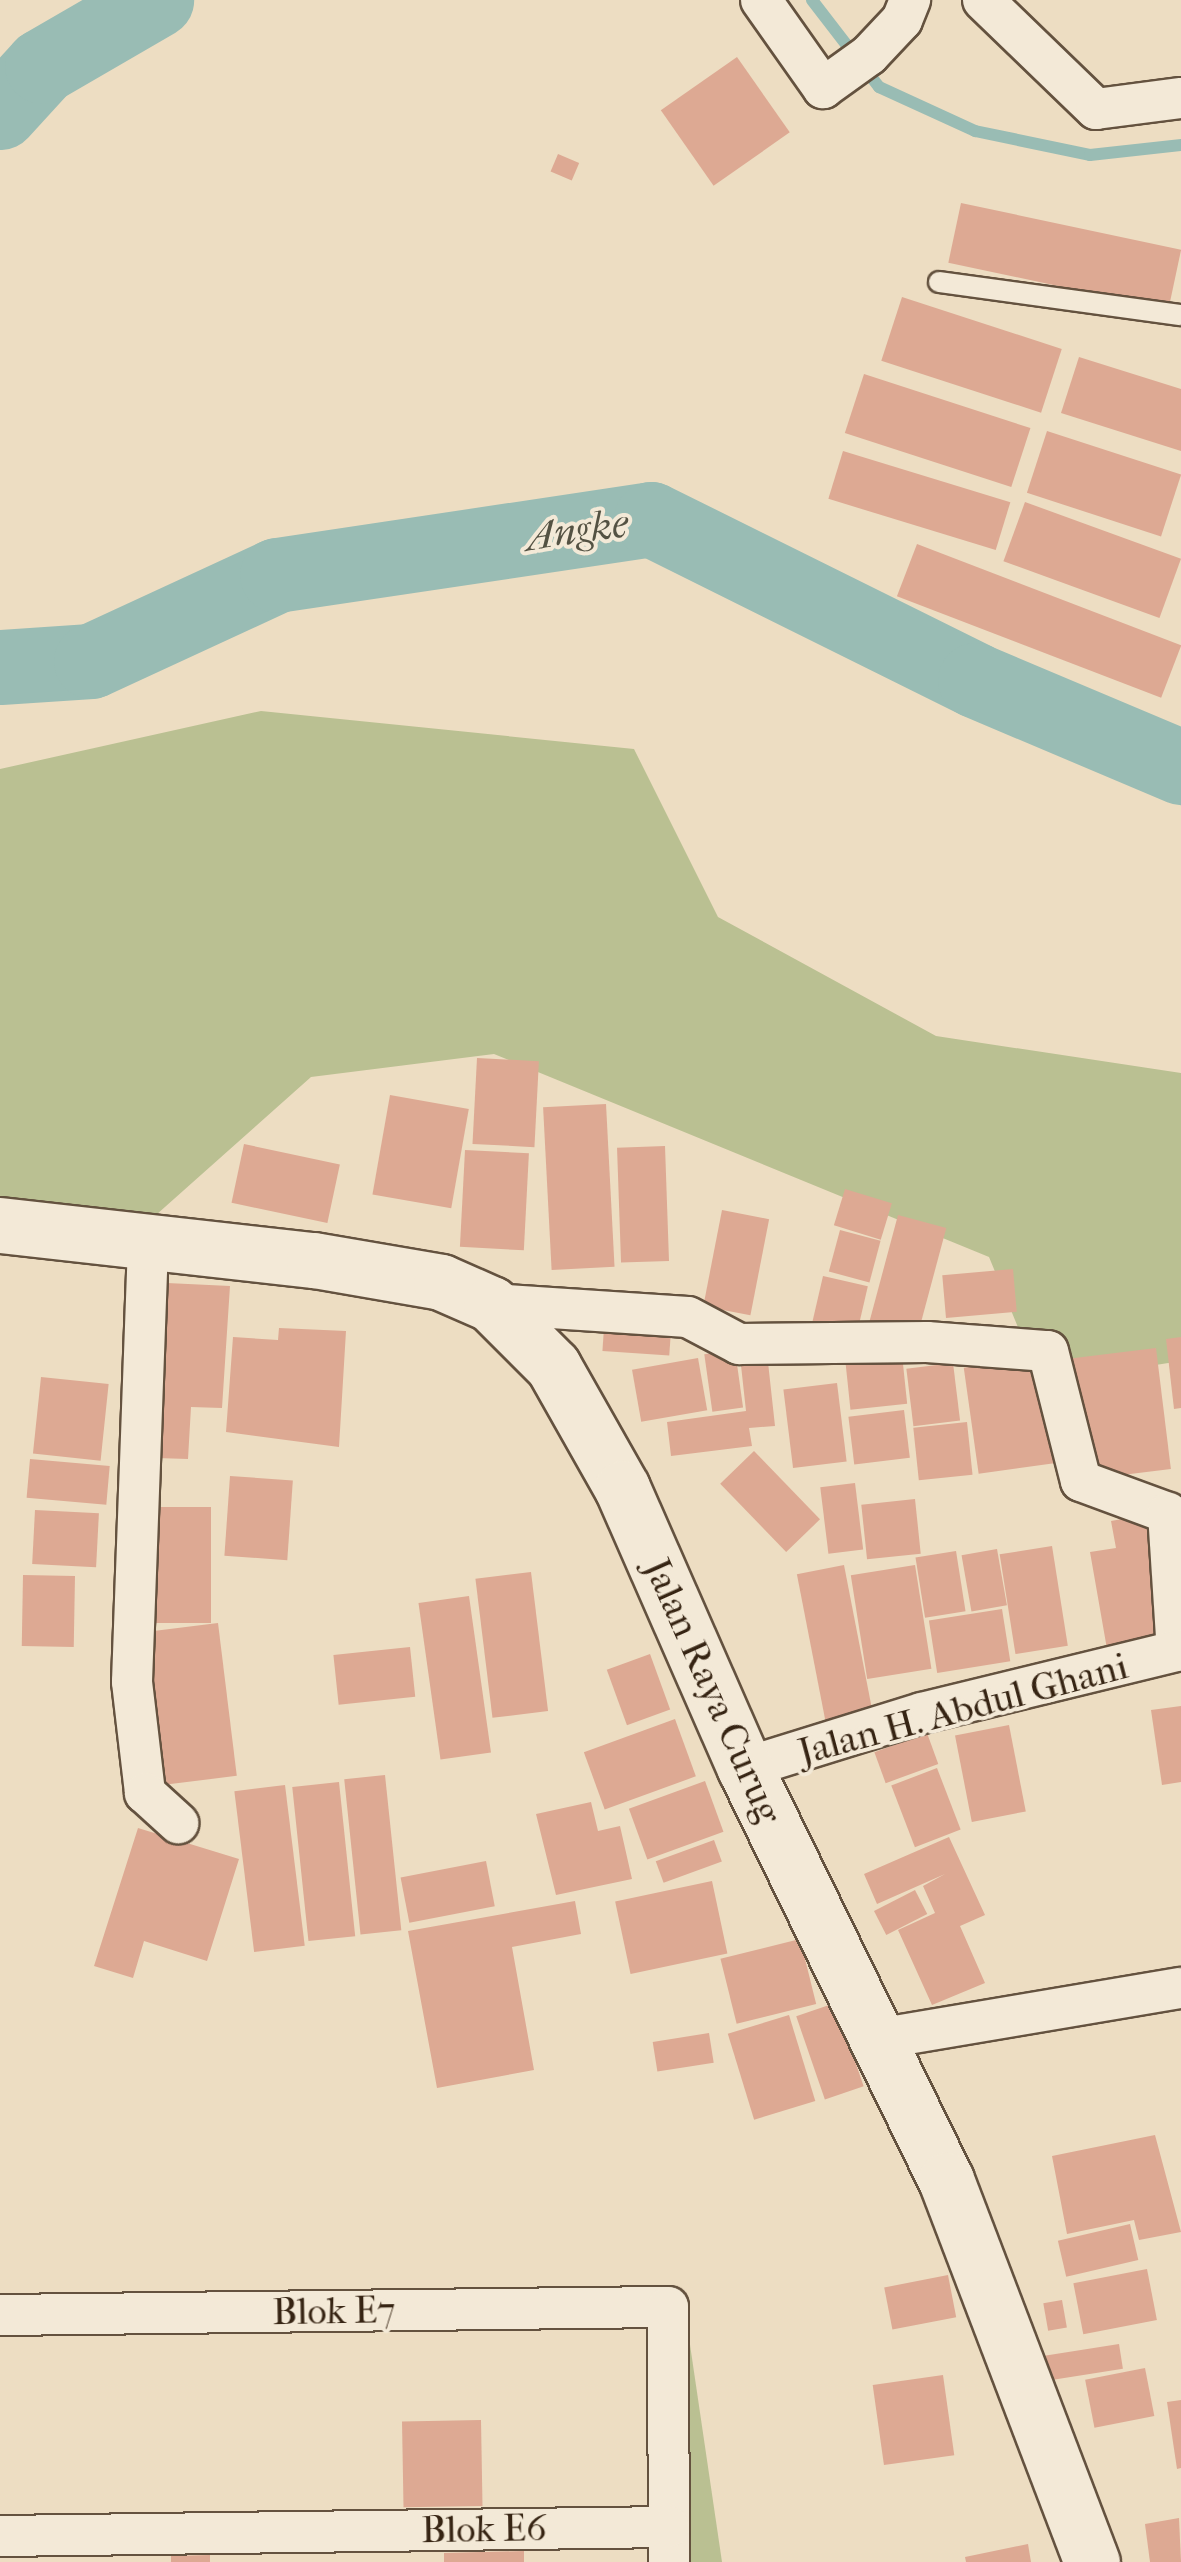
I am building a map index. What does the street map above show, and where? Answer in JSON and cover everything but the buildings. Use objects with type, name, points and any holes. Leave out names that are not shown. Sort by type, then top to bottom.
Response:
[{"type":"main road","name":"Jalan Raya Curug","points":[[0,1225],[148,1245],[314,1260],[440,1282],[491,1304],[553,1366],[594,1437],[745,1768],[946,2180],[1092,2562]]},
{"type":"street","points":[[761,0],[816,85],[856,66],[902,20],[910,0]]},
{"type":"street","points":[[982,0],[1096,109],[1181,98]]},
{"type":"street","points":[[148,1245],[132,1682],[145,1793],[178,1824]]},
{"type":"street","points":[[491,1304],[688,1317],[739,1344],[1048,1351],[1081,1481],[1168,1514],[1179,1651]]},
{"type":"street","name":"Jalan H. Abdul Ghani","points":[[745,1768],[922,1713],[1179,1651]]},
{"type":"street","points":[[878,2039],[1181,1988]]},
{"type":"street","name":"Blok E7","points":[[0,2315],[668,2307],[669,2544]]},
{"type":"street","name":"Blok E6","points":[[0,2536],[669,2544]]},
{"type":"lane","points":[[939,282],[1181,315]]},
{"type":"green space","points":[[261,711],[634,749],[718,917],[936,1036],[1181,1073],[1181,1361],[1041,1383],[989,1257],[494,1054],[311,1077],[120,1247],[0,1227],[0,769]]},
{"type":"green space","points":[[684,2304],[722,2562],[672,2562]]},
{"type":"waterway","name":"Angke","points":[[0,112],[42,66],[156,0]]},
{"type":"waterway","name":"Angke","points":[[812,0],[879,87],[975,131],[1090,155],[1181,145]]},
{"type":"waterway","name":"Angke","points":[[0,667],[91,661],[277,575],[651,519],[975,680],[1181,767]]}]
